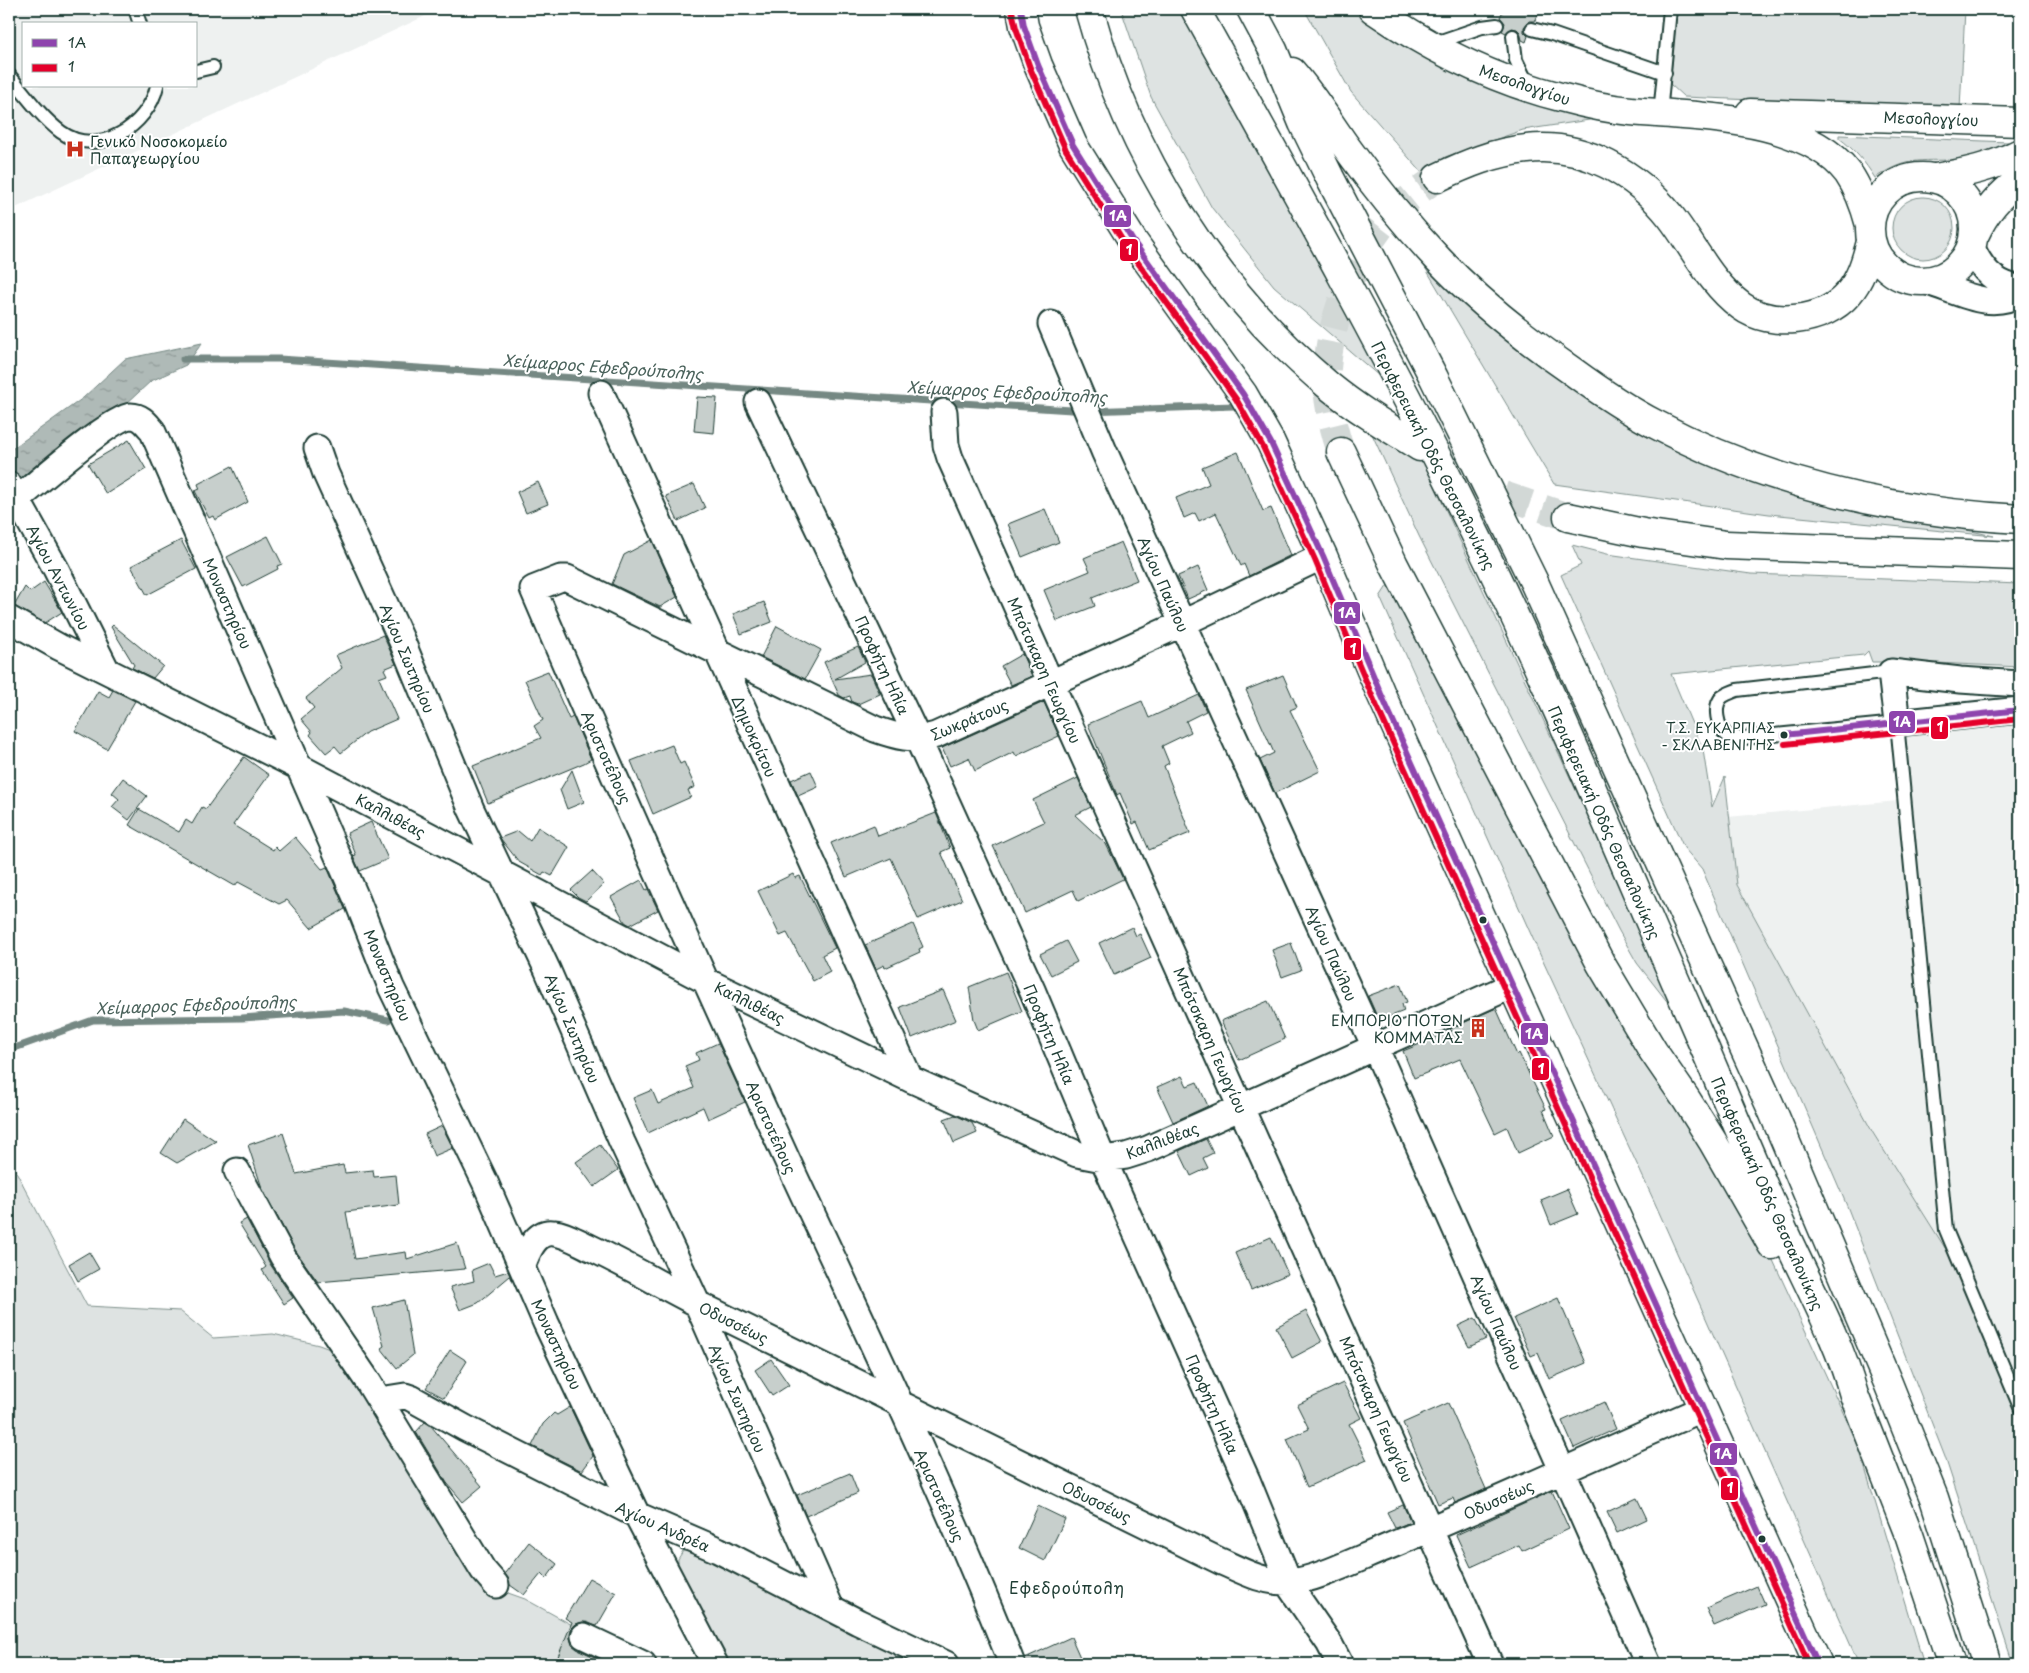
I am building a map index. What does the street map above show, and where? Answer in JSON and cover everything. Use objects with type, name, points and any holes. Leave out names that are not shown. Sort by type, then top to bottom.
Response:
[{"type":"main road","points":[[1089,9],[1105,62],[1137,139],[1154,173],[1181,218],[1216,268],[1259,319],[1329,386],[1420,448]]},
{"type":"main road","name":"Περιφερειακή Οδός Θεσσαλονίκης","points":[[1195,9],[1340,270],[1463,509],[1533,658],[1848,1374],[1854,1395],[1909,1535],[1952,1664]]},
{"type":"main road","points":[[1250,9],[1273,50],[1330,178],[1439,387],[1538,590],[1773,1112],[1866,1329],[1927,1480],[1950,1544],[1987,1664]]},
{"type":"main road","name":"Μεσολογγίου","points":[[1373,9],[1430,45],[1483,70],[1531,89],[1595,106],[1660,114],[1691,115],[1767,112],[2020,122]]},
{"type":"main road","points":[[1019,12],[1050,98],[1073,145],[1133,241],[1243,394],[1283,468],[1323,556],[1381,694],[1514,985],[1818,1664]]},
{"type":"main road","points":[[1273,50],[1308,90],[1346,147],[1388,202],[1439,260],[1514,328],[1583,379],[1660,426],[1720,455],[1805,485],[1870,501],[1967,516],[2020,519]]},
{"type":"main road","name":"Μεσολογγίου","points":[[1691,115],[1769,128],[1796,136],[1814,145],[1836,160],[1847,172],[1864,204],[1870,233]]},
{"type":"main road","points":[[1437,178],[1459,167],[1487,157],[1529,148],[1575,152],[1599,160],[1619,169],[1654,198],[1671,217],[1714,280],[1742,307],[1770,318],[1801,318],[1816,314],[1833,306],[1848,294],[1857,281],[1865,263],[1873,210],[1880,197],[1891,186],[1905,179],[1920,176],[1935,178],[1985,168],[2020,152]]},
{"type":"main road","points":[[1935,178],[1957,189],[1966,198],[1972,209],[1975,222],[1973,241]]},
{"type":"main road","points":[[1870,233],[1877,256],[1886,268],[1899,276],[1913,281],[1928,282],[1942,278],[1954,271],[1964,261],[1983,216],[1991,206],[2020,180]]},
{"type":"main road","points":[[1341,452],[1394,565],[1601,964],[1653,1051],[1686,1099],[1742,1191],[1854,1395]]},
{"type":"main road","points":[[1967,516],[2020,513]]},
{"type":"main road","points":[[1568,517],[1643,533],[1726,545],[2020,556]]},
{"type":"street","points":[[1973,241],[1977,261],[1987,273],[2001,283],[2020,288]]},
{"type":"street","points":[[1928,282],[1985,301],[2000,301],[2020,293]]},
{"type":"street","name":"Αγίου Παύλου","points":[[1051,324],[1104,451],[1181,624],[1375,1047],[1648,1664]]},
{"type":"street","name":"Δημοκρίτου","points":[[601,392],[910,1079]]},
{"type":"street","name":"Προφήτη Ηλία","points":[[758,402],[918,739],[1033,992],[1103,1159],[1247,1480],[1289,1582],[1297,1598],[1329,1643],[1340,1664]]},
{"type":"street","name":"Μπότσκαρη Γεωργίου","points":[[944,412],[946,445],[950,458],[1490,1664]]},
{"type":"street","name":"Μοναστηρίου","points":[[13,492],[122,418],[131,416],[144,420],[152,430],[299,767],[391,987],[485,1182],[522,1267],[637,1515],[714,1664]]},
{"type":"street","name":"Αγίου Σωτηρίου","points":[[317,448],[326,474],[401,639],[471,808],[547,969],[622,1142],[697,1303],[831,1608]]},
{"type":"street","name":"Αγίου Αντωνίου","points":[[13,492],[56,569],[107,671]]},
{"type":"street","name":"Σωκράτους","points":[[533,589],[561,578],[568,578],[875,728],[895,736],[918,739],[936,735],[1051,684],[1323,556]]},
{"type":"street","name":"Αριστοτέλους","points":[[533,589],[706,981],[899,1403],[1012,1664]]},
{"type":"street","name":"Καλλιθέας","points":[[9,620],[299,767],[706,981],[910,1079],[1077,1154],[1103,1159],[1126,1156],[1148,1149],[1514,985]]},
{"type":"street","points":[[2020,684],[1960,680],[1891,672],[1897,723],[2020,710]]},
{"type":"street","points":[[238,1171],[283,1257],[380,1400],[483,1570],[496,1585]]},
{"type":"street","name":"Οδυσσέως","points":[[522,1267],[533,1242],[543,1234],[554,1233],[602,1253],[697,1303],[1014,1461],[1251,1576],[1273,1581],[1289,1582],[1312,1577],[1430,1529],[1702,1408]]},
{"type":"street","name":"Αγίου Ανδρέα","points":[[380,1400],[405,1396],[411,1398],[465,1428],[637,1515],[718,1550],[946,1664]]},
{"type":"street","points":[[584,1636],[643,1664]]},
{"type":"lane","points":[[135,9],[139,22]]},
{"type":"lane","points":[[1660,114],[1670,9]]},
{"type":"lane","points":[[1430,45],[1482,27],[1497,25]]},
{"type":"lane","points":[[1532,28],[1665,73]]},
{"type":"lane","points":[[1513,36],[1516,60],[1522,76],[1531,89]]},
{"type":"lane","points":[[198,71],[213,67]]},
{"type":"lane","points":[[9,75],[51,123],[61,132],[81,141],[105,139],[127,130],[147,109],[156,88]]},
{"type":"lane","points":[[1891,672],[1737,690],[1722,697],[1717,710],[1719,724],[1723,731],[1730,736],[1743,738],[1897,723],[1946,1230],[2020,1407]]},
{"type":"shaded area","name":"Γενικό Νοσοκομείο Παπαγεωργίου","points":[[9,9],[440,9],[9,211]]},
{"type":"shaded area","points":[[1121,9],[1186,9],[1379,376],[1274,286],[1212,208],[1151,97]]},
{"type":"shaded area","points":[[1304,9],[1366,9],[1609,117],[1523,130],[1445,157],[1424,175],[1351,92]]},
{"type":"shaded area","points":[[1677,9],[1965,9],[1960,109],[1684,97],[1670,84]]},
{"type":"shaded area","points":[[1839,135],[2008,142],[1974,157],[1908,162],[1887,170],[1875,178],[1859,156],[1839,138]]},
{"type":"shaded area","points":[[1923,197],[1940,202],[1945,206],[1949,211],[1954,228],[1949,245],[1945,250],[1940,254],[1923,259],[1906,254],[1901,250],[1897,245],[1892,228],[1897,211],[1901,206],[1906,202]]},
{"type":"shaded area","points":[[1392,212],[1436,259],[1693,441],[1907,517],[1994,536],[1769,514],[1554,484]]},
{"type":"shaded area","points":[[1371,432],[1424,463],[1684,1023],[1637,963],[1619,931],[1419,536]]},
{"type":"shaded area","points":[[1572,545],[1607,554],[1751,574],[2020,584],[2020,667],[1872,662],[1868,651],[1864,655],[1671,674],[1703,750],[1712,807],[1725,777],[1737,885],[1873,1133],[1984,1310],[2020,1413],[2020,1664],[2013,1664],[1945,1457],[1847,1206],[1702,869],[1684,848],[1561,575],[1581,565]]},
{"type":"shaded area","points":[[1395,574],[1755,1221],[1858,1445],[1924,1664],[1859,1664],[1654,1201],[1542,959],[1380,597]]},
{"type":"shaded area","points":[[2020,723],[2020,1500],[1702,868],[1706,819],[1909,800],[1903,734]]},
{"type":"shaded area","points":[[9,1158],[87,1306],[180,1311],[213,1338],[273,1334],[319,1345],[335,1351],[497,1595],[508,1593],[525,1599],[585,1632],[624,1664],[9,1664]]},
{"type":"shaded area","points":[[683,1551],[702,1554],[753,1578],[917,1664],[726,1664],[678,1575],[678,1559]]},
{"type":"water","points":[[202,343],[186,365],[151,381],[61,464],[9,502],[9,451],[83,398],[125,359]]},
{"type":"building","points":[[1504,9],[1541,9],[1535,21],[1529,21],[1524,27],[1524,32],[1528,36],[1526,42],[1522,40],[1517,29],[1512,28],[1506,33],[1502,31],[1505,23],[1500,17]]},
{"type":"building","points":[[697,397],[717,398],[714,433],[694,431]]},
{"type":"building","points":[[129,440],[146,469],[106,494],[88,464]]},
{"type":"building","points":[[1238,452],[1263,511],[1271,508],[1291,555],[1249,576],[1244,564],[1241,566],[1216,513],[1199,521],[1195,513],[1184,518],[1176,498],[1209,484],[1202,467]]},
{"type":"building","points":[[232,466],[248,502],[215,520],[213,516],[209,518],[195,491],[200,489],[198,484]]},
{"type":"building","points":[[538,482],[548,504],[526,513],[517,492]]},
{"type":"building","points":[[694,484],[705,508],[678,521],[666,496]]},
{"type":"building","points":[[1045,509],[1059,542],[1022,557],[1008,524]]},
{"type":"building","points":[[268,536],[282,564],[277,566],[278,569],[243,587],[227,557]]},
{"type":"building","points":[[181,540],[196,569],[147,595],[131,566]]},
{"type":"building","points":[[652,540],[677,597],[660,607],[612,584],[624,555]]},
{"type":"building","points":[[1121,542],[1137,580],[1092,598],[1095,606],[1057,621],[1044,590],[1090,571],[1084,558]]},
{"type":"building","points":[[1198,567],[1208,590],[1188,599],[1178,576]]},
{"type":"building","points":[[44,582],[62,612],[45,623],[14,606],[25,587],[30,592]]},
{"type":"building","points":[[764,602],[772,622],[741,634],[733,614]]},
{"type":"building","points":[[113,625],[163,666],[153,678],[132,668],[134,665],[111,627]]},
{"type":"building","points":[[777,626],[821,650],[805,679],[761,657]]},
{"type":"building","points":[[383,635],[396,664],[384,669],[387,675],[379,678],[397,719],[367,732],[341,753],[335,746],[326,753],[310,735],[312,732],[301,719],[314,708],[306,698],[342,668],[336,655]]},
{"type":"building","points":[[858,647],[865,662],[835,679],[871,674],[880,694],[858,704],[852,702],[850,696],[844,698],[839,695],[824,662]]},
{"type":"building","points":[[1022,654],[1032,676],[1011,685],[1001,666]]},
{"type":"building","points":[[548,671],[569,719],[573,717],[591,759],[488,803],[473,766],[541,738],[534,726],[543,720],[525,680]]},
{"type":"building","points":[[1283,675],[1297,707],[1290,710],[1320,771],[1275,793],[1260,760],[1274,753],[1246,690]]},
{"type":"building","points":[[113,690],[135,701],[107,749],[75,731],[98,691],[109,697]]},
{"type":"building","points":[[1199,695],[1206,711],[1186,721],[1191,732],[1162,746],[1169,763],[1164,766],[1190,833],[1149,850],[1137,822],[1133,824],[1120,793],[1117,795],[1088,724],[1142,701],[1149,718]]},
{"type":"building","points":[[1044,702],[1059,736],[1016,756],[1014,752],[975,771],[969,758],[950,766],[942,748]]},
{"type":"building","points":[[672,745],[680,764],[684,762],[695,787],[688,790],[691,797],[653,814],[631,761]]},
{"type":"building","points":[[244,757],[269,775],[233,825],[273,850],[275,847],[279,851],[295,837],[322,869],[327,867],[345,909],[311,928],[287,900],[279,904],[238,882],[235,886],[129,825],[139,809],[179,832],[186,820],[192,824],[202,807],[206,809]]},
{"type":"building","points":[[572,770],[584,802],[567,809],[560,790]]},
{"type":"building","points":[[811,771],[818,787],[798,796],[791,780]]},
{"type":"building","points":[[123,778],[147,796],[129,820],[112,807],[119,799],[112,793]]},
{"type":"building","points":[[1078,778],[1091,807],[1075,815],[1106,844],[1123,879],[1078,901],[1073,890],[1025,913],[993,846],[1044,822],[1033,800]]},
{"type":"building","points":[[936,813],[950,848],[941,852],[962,900],[918,919],[891,858],[846,877],[831,843],[874,825],[878,836]]},
{"type":"building","points":[[371,822],[388,859],[360,871],[353,856],[356,855],[347,833]]},
{"type":"building","points":[[538,827],[569,847],[552,876],[544,872],[542,875],[519,862],[500,838],[518,831],[530,841]]},
{"type":"building","points":[[592,871],[604,884],[586,901],[578,897],[571,890]]},
{"type":"building","points":[[793,874],[795,878],[800,876],[835,948],[822,955],[830,972],[813,981],[787,933],[780,936],[758,891]]},
{"type":"building","points":[[641,880],[646,890],[648,889],[658,910],[630,925],[625,922],[611,897]]},
{"type":"building","points":[[913,924],[923,947],[919,949],[920,952],[885,968],[884,965],[876,969],[865,945]]},
{"type":"building","points":[[1132,927],[1136,936],[1140,934],[1151,958],[1114,975],[1099,943]]},
{"type":"building","points":[[1066,941],[1077,962],[1051,975],[1040,954]]},
{"type":"building","points":[[1291,943],[1301,970],[1282,977],[1272,950]]},
{"type":"building","points":[[1006,972],[1022,1011],[978,1030],[974,1020],[969,987]]},
{"type":"building","points":[[1400,984],[1407,1002],[1402,1004],[1404,1011],[1379,1021],[1368,996]]},
{"type":"building","points":[[943,990],[956,1020],[912,1038],[900,1007]]},
{"type":"building","points":[[1268,1001],[1285,1039],[1239,1060],[1221,1021]]},
{"type":"building","points":[[1496,1008],[1517,1055],[1519,1053],[1546,1109],[1543,1110],[1554,1136],[1518,1153],[1507,1127],[1495,1133],[1460,1059],[1414,1078],[1403,1051],[1452,1031],[1450,1029]]},
{"type":"building","points":[[718,1043],[745,1102],[708,1119],[703,1107],[648,1133],[633,1098],[652,1090],[658,1104],[694,1088],[685,1066],[699,1060],[696,1053]]},
{"type":"building","points":[[1182,1076],[1187,1086],[1197,1082],[1208,1106],[1173,1122],[1157,1087]]},
{"type":"building","points":[[955,1115],[972,1123],[977,1133],[954,1143],[944,1119]]},
{"type":"building","points":[[183,1119],[216,1141],[177,1163],[161,1153]]},
{"type":"building","points":[[442,1126],[453,1148],[434,1156],[425,1134]]},
{"type":"building","points":[[283,1133],[296,1174],[343,1165],[345,1173],[373,1170],[374,1177],[396,1175],[399,1205],[346,1212],[355,1259],[406,1252],[407,1259],[457,1243],[465,1269],[318,1282],[295,1250],[262,1188],[248,1145]]},
{"type":"building","points":[[1206,1139],[1213,1153],[1203,1158],[1208,1168],[1191,1176],[1179,1151]]},
{"type":"building","points":[[600,1145],[618,1170],[594,1187],[576,1162]]},
{"type":"building","points":[[1567,1189],[1578,1214],[1551,1225],[1541,1200]]},
{"type":"building","points":[[247,1219],[270,1264],[293,1298],[284,1304],[262,1270],[266,1267],[239,1223]]},
{"type":"building","points":[[1271,1237],[1288,1274],[1251,1290],[1235,1253]]},
{"type":"building","points":[[89,1252],[99,1269],[78,1281],[69,1264]]},
{"type":"building","points":[[489,1263],[495,1275],[508,1271],[510,1276],[478,1303],[460,1310],[450,1287],[474,1281],[472,1270]]},
{"type":"building","points":[[1558,1298],[1586,1363],[1549,1379],[1538,1353],[1531,1356],[1514,1318]]},
{"type":"building","points":[[404,1300],[413,1355],[397,1368],[381,1348],[384,1346],[373,1308]]},
{"type":"building","points":[[1306,1311],[1322,1342],[1292,1358],[1276,1327]]},
{"type":"building","points":[[1475,1318],[1486,1339],[1469,1347],[1458,1326]]},
{"type":"building","points":[[450,1350],[467,1361],[444,1398],[426,1388]]},
{"type":"building","points":[[771,1359],[789,1385],[772,1396],[755,1370]]},
{"type":"building","points":[[1343,1383],[1361,1418],[1349,1424],[1367,1460],[1307,1487],[1287,1439],[1309,1429],[1297,1405]]},
{"type":"building","points":[[1604,1402],[1616,1429],[1574,1448],[1562,1421]]},
{"type":"building","points":[[1448,1403],[1486,1489],[1455,1503],[1453,1498],[1438,1504],[1403,1423]]},
{"type":"building","points":[[570,1407],[593,1456],[582,1471],[532,1446],[543,1424],[554,1413],[557,1415]]},
{"type":"building","points":[[425,1422],[431,1426],[482,1486],[463,1502],[447,1483],[416,1432]]},
{"type":"building","points":[[850,1473],[858,1493],[806,1516],[797,1495]]},
{"type":"building","points":[[1552,1491],[1569,1529],[1522,1551],[1519,1545],[1471,1567],[1456,1535]]},
{"type":"building","points":[[1637,1498],[1647,1519],[1617,1533],[1607,1512]]},
{"type":"building","points":[[1403,1505],[1411,1522],[1395,1528],[1387,1512]]},
{"type":"building","points":[[1038,1506],[1065,1519],[1045,1561],[1019,1548]]},
{"type":"building","points":[[529,1542],[557,1564],[546,1579],[541,1574],[524,1595],[510,1585],[505,1573]]},
{"type":"building","points":[[589,1578],[616,1593],[597,1626],[583,1622],[576,1624],[571,1629],[570,1638],[572,1645],[577,1649],[610,1664],[555,1664],[572,1622],[565,1618]]},
{"type":"building","points":[[1757,1586],[1765,1604],[1714,1626],[1706,1608]]},
{"type":"building","points":[[1071,1637],[1083,1664],[1026,1664],[1025,1658]]},
{"type":"waterway","name":"Χείμαρρος Εφεδρούπολης","points":[[183,359],[279,359],[1087,411],[1234,406]]},
{"type":"waterway","name":"Χείμαρρος Εφεδρούπολης","points":[[9,1050],[93,1020],[242,1018],[344,1011],[388,1020]]},
{"type":"tunnel","points":[[1341,452],[1329,404],[1327,366],[1330,342],[1345,292],[1356,267],[1383,224],[1398,208],[1437,178]]},
{"type":"tunnel","points":[[1430,454],[1500,494],[1568,517]]},
{"type":"transit line","name":"1Α","points":[[1021,9],[1024,26],[1038,65],[1073,145],[1133,241],[1243,394],[1271,443],[1323,556],[1381,694],[1818,1664]]},
{"type":"transit line","name":"1","points":[[1012,11],[1030,68],[1066,150],[1126,246],[1236,399],[1263,447],[1315,560],[1373,698],[1809,1664]]},
{"type":"transit line","name":"1Α","points":[[1784,735],[2020,710]]},
{"type":"transit line","name":"1","points":[[1785,744],[2020,719]]},
{"type":"place","name":"Γενικό Νοσοκομείο Παπαγεωργίου","points":[[75,149]]},
{"type":"place","name":"Τ.Σ. ΕΥΚΑΡΠΙΑΣ - ΣΚΛΑΒΕΝΙΤΗΣ","points":[[1784,735]]},
{"type":"place","name":"ΕΜΠΟΡΙΟ ΠΟΤΩΝ ΚΟΜΜΑΤΑΣ","points":[[1478,1028]]},
{"type":"district","name":"Εφεδρούπολη","points":[[1067,1587]]}]
